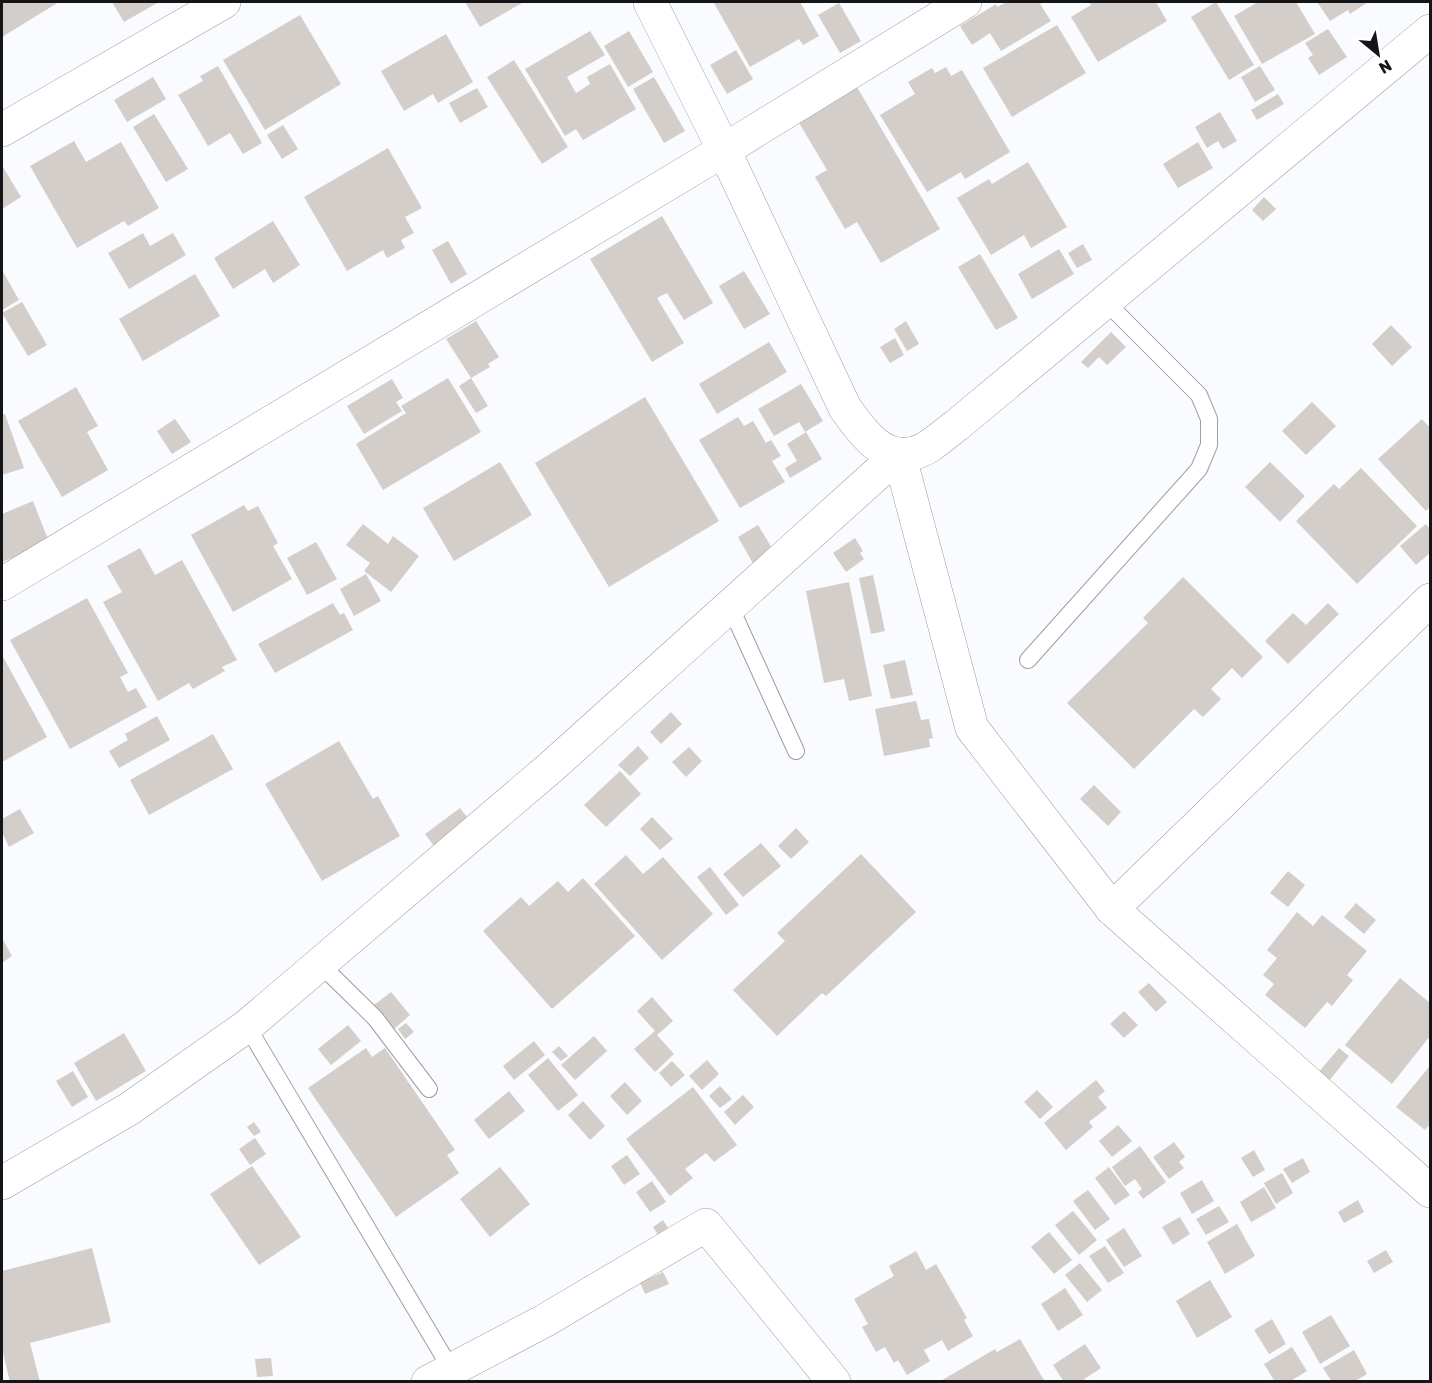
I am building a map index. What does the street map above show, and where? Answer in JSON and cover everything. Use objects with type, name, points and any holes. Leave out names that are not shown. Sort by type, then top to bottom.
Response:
[{"type":"street","points":[[2,130],[224,2]]},
{"type":"street","points":[[650,2],[724,150],[845,408],[866,436],[884,450],[899,454],[915,453],[932,443],[1106,302],[1431,31]]},
{"type":"street","points":[[2,584],[724,150],[965,2]]},
{"type":"street","points":[[2,1183],[129,1109],[247,1026],[550,768],[899,454]]},
{"type":"street","points":[[899,454],[972,728],[1112,909],[1431,1191]]},
{"type":"street","points":[[1112,909],[1431,600]]},
{"type":"street","points":[[445,1377],[706,1225],[834,1382]]},
{"type":"lane","points":[[1028,660],[1199,469],[1209,445],[1209,419],[1199,395],[1106,302]]},
{"type":"lane","points":[[730,606],[796,751]]},
{"type":"lane","points":[[320,964],[375,1018],[429,1089]]},
{"type":"lane","points":[[247,1026],[445,1377]]},
{"type":"building","points":[[2,2],[59,2],[2,37]]},
{"type":"building","points":[[112,2],[159,2],[124,22]]},
{"type":"building","points":[[465,2],[524,2],[480,27]]},
{"type":"building","points":[[715,2],[800,2],[819,36],[803,45],[799,39],[750,67]]},
{"type":"building","points":[[1007,2],[1045,2],[1040,4],[1051,21],[1001,51],[990,33],[972,45],[960,26],[996,4],[997,7]]},
{"type":"building","points":[[1089,2],[1156,2],[1167,21],[1098,62],[1071,17],[1091,5]]},
{"type":"building","points":[[1216,2],[1254,65],[1229,80],[1191,17]]},
{"type":"building","points":[[1258,2],[1296,2],[1315,34],[1262,64],[1234,16]]},
{"type":"building","points":[[1317,2],[1368,2],[1350,14],[1348,10],[1330,21]]},
{"type":"building","points":[[839,3],[861,41],[840,53],[818,15]]},
{"type":"building","points":[[300,15],[341,84],[265,130],[223,60]]},
{"type":"building","points":[[1057,25],[1086,73],[1012,117],[983,68]]},
{"type":"building","points":[[1328,29],[1347,57],[1319,75],[1308,58],[1313,55],[1305,43]]},
{"type":"building","points":[[590,31],[605,55],[567,77],[576,93],[590,84],[587,77],[610,64],[636,109],[583,140],[576,129],[565,136],[525,69]]},
{"type":"building","points":[[629,31],[653,72],[628,87],[604,46]]},
{"type":"building","points":[[446,34],[473,82],[438,103],[433,94],[404,111],[381,71]]},
{"type":"building","points":[[736,50],[753,79],[727,94],[710,65]]},
{"type":"building","points":[[514,60],[568,147],[542,164],[487,77]]},
{"type":"building","points":[[218,66],[262,143],[243,154],[230,133],[208,146],[178,95],[203,81],[200,76]]},
{"type":"building","points":[[1260,66],[1275,90],[1255,102],[1241,77]]},
{"type":"building","points":[[946,67],[951,76],[962,70],[1010,152],[965,179],[961,172],[927,192],[880,115],[915,94],[908,82],[932,68],[935,73]]},
{"type":"building","points":[[153,77],[166,99],[127,122],[114,100]]},
{"type":"building","points":[[654,77],[685,131],[664,143],[633,89]]},
{"type":"building","points":[[857,87],[940,229],[881,263],[857,222],[845,229],[815,177],[827,170],[798,121]]},
{"type":"building","points":[[477,88],[488,107],[460,123],[449,103]]},
{"type":"building","points":[[1278,94],[1284,104],[1257,120],[1251,110]]},
{"type":"building","points":[[1220,112],[1237,141],[1223,149],[1218,141],[1207,148],[1195,127]]},
{"type":"building","points":[[154,114],[188,169],[166,182],[133,127]]},
{"type":"building","points":[[283,125],[298,149],[282,159],[267,135]]},
{"type":"building","points":[[74,141],[86,162],[121,142],[159,208],[128,226],[124,221],[77,248],[30,166]]},
{"type":"building","points":[[1198,142],[1213,168],[1178,188],[1163,164]]},
{"type":"building","points":[[388,148],[422,208],[405,217],[414,233],[401,240],[405,248],[387,258],[383,250],[347,271],[304,197]]},
{"type":"building","points":[[1028,162],[1067,227],[1031,248],[1024,235],[991,255],[957,198],[989,179],[992,184]]},
{"type":"building","points":[[2,168],[21,197],[2,209]]},
{"type":"building","points":[[1264,197],[1276,209],[1263,221],[1252,210]]},
{"type":"building","points":[[662,216],[713,303],[684,320],[667,293],[657,298],[684,343],[652,362],[590,259]]},
{"type":"building","points":[[273,221],[300,265],[273,283],[265,269],[233,289],[214,258]]},
{"type":"building","points":[[143,233],[150,246],[173,233],[186,255],[129,289],[108,253]]},
{"type":"building","points":[[448,241],[467,274],[451,284],[432,250]]},
{"type":"building","points":[[1083,244],[1092,260],[1077,268],[1068,253]]},
{"type":"building","points":[[1059,249],[1074,274],[1032,299],[1018,274]]},
{"type":"building","points":[[980,254],[1018,318],[996,330],[958,267]]},
{"type":"building","points":[[2,270],[19,300],[2,310]]},
{"type":"building","points":[[744,271],[770,314],[744,329],[719,286]]},
{"type":"building","points":[[195,274],[220,316],[143,361],[119,319]]},
{"type":"building","points":[[22,302],[47,345],[28,356],[2,313]]},
{"type":"building","points":[[476,321],[499,357],[488,364],[490,367],[471,378],[446,339]]},
{"type":"building","points":[[906,321],[919,344],[907,351],[894,329]]},
{"type":"building","points":[[1391,325],[1412,347],[1392,366],[1372,344]]},
{"type":"building","points":[[1111,332],[1126,347],[1107,365],[1099,357],[1088,368],[1081,362]]},
{"type":"building","points":[[895,338],[904,355],[890,363],[880,347]]},
{"type":"building","points":[[769,342],[787,372],[717,414],[699,384]]},
{"type":"building","points":[[448,378],[481,432],[383,490],[356,444],[406,413],[401,406]]},
{"type":"building","points":[[471,378],[488,406],[476,413],[459,386]]},
{"type":"building","points":[[392,379],[403,398],[396,402],[402,411],[364,434],[347,406]]},
{"type":"building","points":[[801,384],[823,421],[805,432],[799,422],[774,436],[758,409]]},
{"type":"building","points":[[76,387],[98,426],[87,432],[108,470],[62,497],[18,421]]},
{"type":"building","points":[[645,397],[719,521],[609,587],[535,463]]},
{"type":"building","points":[[1312,402],[1336,426],[1306,455],[1282,431]]},
{"type":"building","points":[[5,414],[24,468],[2,475],[2,415]]},
{"type":"building","points":[[738,417],[744,426],[753,421],[766,443],[771,440],[781,456],[772,461],[785,482],[740,508],[699,440]]},
{"type":"building","points":[[175,419],[191,442],[172,454],[157,431]]},
{"type":"building","points":[[1422,419],[1430,428],[1430,507],[1426,511],[1378,459]]},
{"type":"building","points":[[806,432],[822,459],[790,478],[785,468],[797,461],[787,444]]},
{"type":"building","points":[[500,462],[532,515],[454,561],[423,508]]},
{"type":"building","points":[[1270,462],[1305,496],[1280,522],[1245,487]]},
{"type":"building","points":[[1361,468],[1417,526],[1357,584],[1296,521],[1334,484],[1339,489]]},
{"type":"building","points":[[33,501],[49,542],[2,562],[2,514]]},
{"type":"building","points":[[244,505],[248,511],[258,506],[278,543],[273,546],[292,579],[233,612],[191,535]]},
{"type":"building","points":[[363,524],[388,544],[393,536],[419,556],[391,592],[364,571],[370,563],[346,545]]},
{"type":"building","points":[[1426,524],[1430,529],[1430,553],[1416,565],[1400,546]]},
{"type":"building","points":[[758,525],[775,553],[754,565],[738,537]]},
{"type":"building","points":[[855,538],[863,551],[860,553],[864,559],[846,572],[833,553]]},
{"type":"building","points":[[316,542],[337,579],[307,595],[287,558]]},
{"type":"building","points":[[140,548],[155,575],[182,560],[237,660],[222,667],[225,671],[193,689],[189,683],[158,701],[103,602],[122,592],[107,566]]},
{"type":"building","points":[[366,574],[381,601],[354,616],[340,589]]},
{"type":"building","points":[[873,575],[885,631],[871,634],[859,578]]},
{"type":"building","points":[[1183,577],[1263,657],[1242,678],[1232,668],[1211,689],[1221,699],[1203,717],[1194,709],[1134,769],[1067,703],[1148,623],[1143,618]]},
{"type":"building","points":[[849,582],[872,696],[849,701],[844,679],[824,683],[806,591]]},
{"type":"building","points":[[87,598],[128,673],[120,677],[128,692],[136,688],[147,707],[70,749],[10,640]]},
{"type":"building","points":[[333,603],[340,615],[344,613],[353,630],[275,673],[258,644]]},
{"type":"building","points":[[1328,603],[1339,614],[1288,664],[1265,641],[1293,613],[1306,625]]},
{"type":"building","points":[[2,655],[47,737],[2,762]]},
{"type":"building","points":[[905,660],[913,695],[891,699],[883,665]]},
{"type":"building","points":[[916,701],[921,720],[929,719],[933,738],[929,739],[930,747],[884,756],[875,709]]},
{"type":"building","points":[[671,712],[682,724],[661,744],[650,732]]},
{"type":"building","points":[[157,716],[170,740],[119,768],[109,751],[128,740],[125,734]]},
{"type":"building","points":[[213,734],[233,769],[149,815],[130,780]]},
{"type":"building","points":[[339,741],[373,799],[378,796],[400,836],[322,881],[265,784]]},
{"type":"building","points":[[638,746],[649,758],[630,776],[618,765]]},
{"type":"building","points":[[689,747],[702,761],[686,777],[672,762]]},
{"type":"building","points":[[620,771],[641,794],[606,827],[584,805]]},
{"type":"building","points":[[1094,785],[1121,812],[1108,826],[1080,799]]},
{"type":"building","points":[[460,808],[477,830],[442,857],[425,834]]},
{"type":"building","points":[[20,809],[34,833],[9,847],[2,832],[2,819]]},
{"type":"building","points":[[652,817],[673,839],[660,850],[640,829]]},
{"type":"building","points":[[796,828],[809,842],[791,859],[778,846]]},
{"type":"building","points":[[761,843],[781,866],[743,897],[723,874]]},
{"type":"building","points":[[861,854],[916,912],[826,996],[822,993],[777,1036],[733,990],[785,941],[777,933]]},
{"type":"building","points":[[626,855],[643,874],[663,857],[713,914],[662,960],[594,884]]},
{"type":"building","points":[[710,867],[739,905],[726,915],[697,877]]},
{"type":"building","points":[[1288,871],[1305,885],[1288,907],[1270,893]]},
{"type":"building","points":[[583,878],[635,936],[552,1009],[483,931],[521,897],[529,906],[558,881],[568,892]]},
{"type":"building","points":[[1356,903],[1376,920],[1364,934],[1344,917]]},
{"type":"building","points":[[1297,912],[1313,926],[1322,915],[1367,951],[1347,975],[1353,980],[1332,1006],[1327,1002],[1305,1028],[1265,995],[1274,984],[1263,975],[1277,958],[1267,950]]},
{"type":"building","points":[[2,938],[12,956],[2,963]]},
{"type":"building","points":[[1400,978],[1430,1003],[1430,1036],[1392,1084],[1345,1045]]},
{"type":"building","points":[[1149,983],[1167,1002],[1156,1012],[1138,992]]},
{"type":"building","points":[[391,992],[410,1015],[394,1029],[374,1005]]},
{"type":"building","points":[[652,997],[673,1021],[657,1035],[674,1054],[655,1072],[634,1049],[655,1031],[637,1011]]},
{"type":"building","points":[[1124,1011],[1138,1025],[1124,1038],[1110,1024]]},
{"type":"building","points":[[406,1023],[414,1032],[405,1039],[398,1029]]},
{"type":"building","points":[[348,1025],[361,1041],[331,1065],[318,1049]]},
{"type":"building","points":[[124,1033],[146,1071],[96,1101],[74,1063]]},
{"type":"building","points":[[594,1036],[607,1051],[575,1080],[561,1065]]},
{"type":"building","points":[[534,1041],[545,1055],[514,1080],[503,1066]]},
{"type":"building","points":[[559,1046],[568,1056],[561,1061],[552,1052]]},
{"type":"building","points":[[366,1048],[372,1057],[385,1048],[455,1150],[447,1155],[459,1173],[396,1217],[308,1088]]},
{"type":"building","points":[[1339,1048],[1349,1056],[1329,1081],[1318,1073]]},
{"type":"building","points":[[548,1058],[578,1095],[558,1111],[528,1075]]},
{"type":"building","points":[[707,1060],[719,1074],[702,1090],[689,1076]]},
{"type":"building","points":[[672,1061],[685,1075],[671,1087],[659,1073]]},
{"type":"building","points":[[1429,1067],[1430,1124],[1425,1130],[1396,1107]]},
{"type":"building","points":[[73,1071],[88,1097],[72,1107],[56,1081]]},
{"type":"building","points":[[1096,1080],[1105,1091],[1098,1097],[1107,1108],[1089,1122],[1093,1127],[1066,1150],[1044,1123]]},
{"type":"building","points":[[625,1082],[642,1101],[627,1115],[610,1096]]},
{"type":"building","points":[[720,1086],[732,1099],[720,1108],[709,1096]]},
{"type":"building","points":[[693,1087],[737,1145],[714,1162],[706,1153],[685,1169],[693,1178],[670,1196],[626,1139]]},
{"type":"building","points":[[1037,1090],[1053,1107],[1040,1119],[1024,1102]]},
{"type":"building","points":[[509,1091],[525,1111],[489,1139],[474,1120]]},
{"type":"building","points":[[743,1095],[754,1107],[735,1125],[724,1112]]},
{"type":"building","points":[[583,1101],[605,1126],[590,1140],[568,1115]]},
{"type":"building","points":[[254,1122],[261,1132],[254,1136],[247,1127]]},
{"type":"building","points":[[1118,1125],[1132,1141],[1112,1157],[1099,1141]]},
{"type":"building","points":[[255,1138],[266,1154],[250,1165],[239,1149]]},
{"type":"building","points":[[1174,1142],[1185,1157],[1179,1162],[1184,1168],[1169,1179],[1153,1157]]},
{"type":"building","points":[[1140,1146],[1166,1182],[1143,1199],[1138,1192],[1142,1189],[1135,1179],[1125,1186],[1112,1167]]},
{"type":"building","points":[[1254,1150],[1265,1170],[1253,1177],[1241,1158]]},
{"type":"building","points":[[627,1155],[640,1174],[624,1185],[611,1166]]},
{"type":"building","points":[[1303,1158],[1310,1172],[1292,1183],[1283,1169]]},
{"type":"building","points":[[252,1166],[301,1237],[259,1265],[210,1194]]},
{"type":"building","points":[[500,1167],[530,1204],[490,1237],[460,1199]]},
{"type":"building","points":[[1109,1167],[1130,1195],[1115,1205],[1095,1178]]},
{"type":"building","points":[[1282,1173],[1293,1193],[1276,1204],[1264,1183]]},
{"type":"building","points":[[1202,1180],[1214,1201],[1192,1214],[1180,1193]]},
{"type":"building","points":[[652,1181],[666,1202],[650,1212],[636,1192]]},
{"type":"building","points":[[1264,1187],[1276,1208],[1251,1222],[1240,1202]]},
{"type":"building","points":[[1088,1190],[1110,1219],[1095,1230],[1073,1201]]},
{"type":"building","points":[[1358,1200],[1364,1212],[1344,1223],[1338,1212]]},
{"type":"building","points":[[1219,1206],[1229,1222],[1206,1235],[1196,1219]]},
{"type":"building","points":[[1073,1211],[1097,1240],[1079,1255],[1055,1225]]},
{"type":"building","points":[[1180,1217],[1190,1234],[1173,1245],[1162,1227]]},
{"type":"building","points":[[663,1220],[668,1228],[658,1235],[653,1227]]},
{"type":"building","points":[[1237,1224],[1255,1256],[1225,1274],[1207,1242]]},
{"type":"building","points":[[1124,1228],[1142,1256],[1124,1267],[1106,1240]]},
{"type":"building","points":[[1049,1232],[1072,1260],[1054,1274],[1031,1247]]},
{"type":"building","points":[[1105,1246],[1124,1273],[1108,1283],[1089,1256]]},
{"type":"building","points":[[92,1248],[111,1322],[30,1343],[40,1382],[10,1382],[2,1349],[2,1271]]},
{"type":"building","points":[[1386,1250],[1393,1262],[1374,1273],[1367,1261]]},
{"type":"building","points":[[916,1251],[926,1270],[936,1264],[967,1318],[964,1320],[973,1336],[948,1351],[942,1340],[924,1350],[930,1361],[907,1375],[898,1360],[894,1363],[885,1347],[876,1352],[862,1327],[868,1324],[854,1299],[894,1276],[889,1266]]},
{"type":"building","points":[[1080,1263],[1102,1290],[1087,1302],[1065,1275]]},
{"type":"building","points":[[663,1272],[669,1284],[645,1294],[640,1283]]},
{"type":"building","points":[[1210,1280],[1232,1317],[1197,1338],[1176,1301]]},
{"type":"building","points":[[1065,1288],[1083,1315],[1058,1331],[1041,1304]]},
{"type":"building","points":[[1331,1315],[1350,1346],[1320,1364],[1302,1332]]},
{"type":"building","points":[[1272,1319],[1286,1344],[1269,1354],[1254,1330]]},
{"type":"building","points":[[1020,1339],[1045,1382],[939,1382],[995,1349],[997,1352]]},
{"type":"building","points":[[1085,1344],[1101,1368],[1080,1382],[1064,1382],[1053,1365]]},
{"type":"building","points":[[1292,1347],[1307,1371],[1289,1382],[1275,1382],[1264,1364]]},
{"type":"building","points":[[1354,1350],[1367,1374],[1354,1382],[1332,1382],[1323,1368]]},
{"type":"building","points":[[271,1358],[273,1376],[257,1377],[255,1359]]}]
